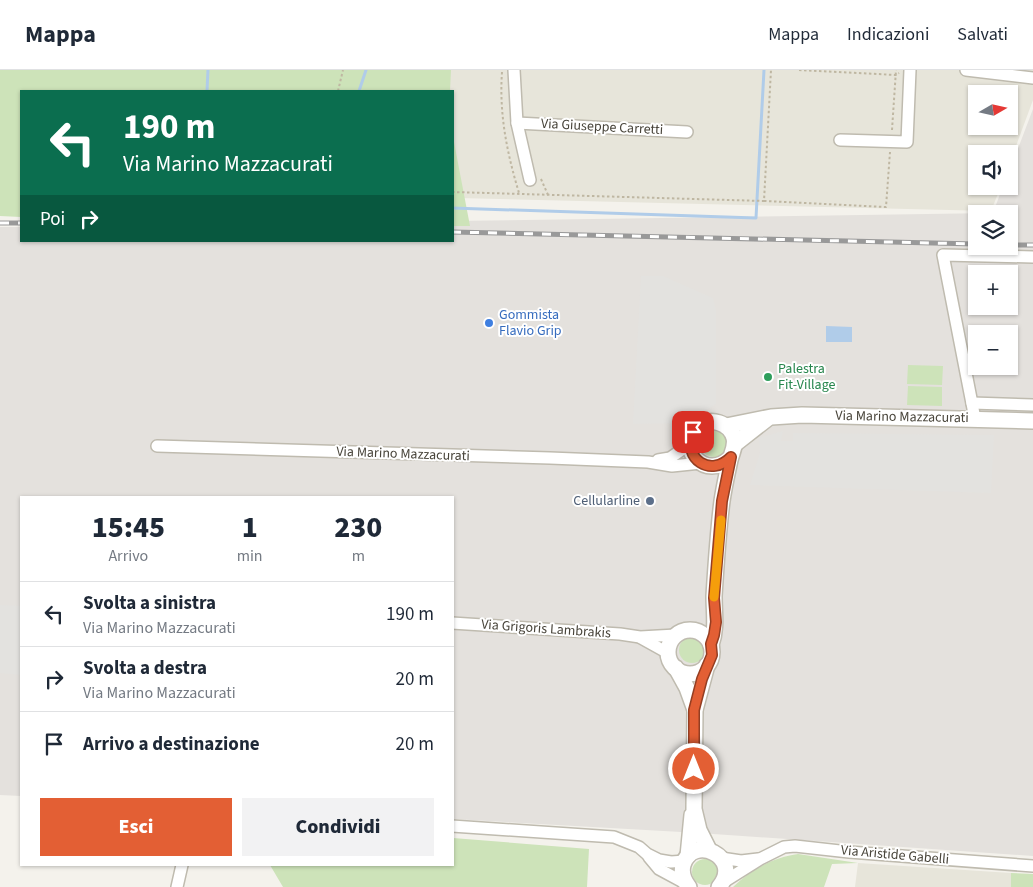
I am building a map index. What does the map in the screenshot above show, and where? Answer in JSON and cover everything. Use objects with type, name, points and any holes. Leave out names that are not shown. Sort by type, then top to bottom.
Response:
[{"type":"street","points":[[514,70],[517,123],[530,180]]},
{"type":"street","points":[[840,140],[907,142],[910,70]]},
{"type":"street","points":[[966,70],[1033,78]]},
{"type":"street","name":"Via Giuseppe Carretti","points":[[517,123],[687,132]]},
{"type":"street","points":[[975,418],[943,255],[1033,257]]},
{"type":"street","points":[[972,403],[1033,406]]},
{"type":"street","name":"Via Marino Mazzacurati","points":[[648,462],[670,458],[690,444],[693,432],[703,424],[715,422],[726,426],[770,417],[802,415],[1033,421]]},
{"type":"street","name":"Via Marino Mazzacurati","points":[[157,446],[648,462],[672,466],[720,465],[733,450],[770,417]]},
{"type":"street","points":[[711,644],[716,622],[714,598],[722,501],[733,450],[731,431],[726,426]]},
{"type":"street","points":[[690,444],[691,452],[715,479],[722,501]]},
{"type":"street","points":[[696,630],[706,617],[714,598]]},
{"type":"street","name":"Via Grigoris Lambrakis","points":[[454,623],[620,634],[640,637],[676,635]]},
{"type":"street","points":[[687,885],[682,868],[687,858],[694,808],[694,710],[712,655],[711,644],[708,638],[696,630],[689,630],[676,635],[669,646],[668,653],[687,688],[694,710]]},
{"type":"street","name":"Via Grigoris Lambrakis","points":[[640,637],[668,653]]},
{"type":"street","points":[[676,668],[689,674],[696,673],[708,665]]},
{"type":"street","points":[[694,808],[700,830],[726,870],[721,885]]},
{"type":"street","points":[[454,826],[614,837],[639,847],[659,869],[687,885]]},
{"type":"street","name":"Via Aristide Gabelli","points":[[721,885],[760,859],[784,847],[795,846],[1033,866]]},
{"type":"street","points":[[647,854],[665,862],[687,858],[698,850],[715,854]]},
{"type":"street","name":"Via Aristide Gabelli","points":[[715,854],[741,861],[760,859]]},
{"type":"street","points":[[177,887],[182,866]]},
{"type":"path","points":[[338,90],[343,70]]},
{"type":"path","points":[[502,70],[501,106],[504,134],[519,194]]},
{"type":"path","points":[[762,201],[771,70]]},
{"type":"path","points":[[799,70],[896,75],[904,70]]},
{"type":"path","points":[[454,192],[762,201],[886,207],[896,70]]},
{"type":"shaded area","points":[[444,70],[1033,70],[1033,100],[1016,145],[968,145],[968,195],[997,195],[993,205],[968,205],[968,210],[458,198],[454,173],[454,90],[445,90]]},
{"type":"shaded area","points":[[1033,109],[1033,856],[699,833],[454,819],[454,496],[20,496],[20,796],[0,795],[0,227],[20,227],[20,242],[454,242],[454,221],[968,213],[968,255],[1018,255],[1018,205],[996,205],[1000,195],[1018,195],[1018,148]]},
{"type":"shaded area","points":[[641,276],[663,276],[713,298],[716,310],[716,404],[685,423],[633,424]]},
{"type":"shaded area","points":[[783,431],[781,441],[793,441],[793,433],[994,435],[991,493],[750,485],[760,453],[759,438]]},
{"type":"shaded area","points":[[0,605],[20,606],[20,675],[0,673]]},
{"type":"shaded area","points":[[858,863],[1011,873],[1011,887],[855,887]]},
{"type":"green space","points":[[0,70],[451,70],[450,90],[20,90],[20,217],[0,216]]},
{"type":"green space","points":[[454,142],[470,226],[454,226]]},
{"type":"green space","points":[[908,365],[943,366],[942,385],[907,384]]},
{"type":"green space","points":[[908,386],[942,387],[942,406],[907,405]]},
{"type":"green space","points":[[714,431],[723,435],[727,444],[723,453],[714,457],[705,453],[701,444],[705,435]]},
{"type":"green space","points":[[692,637],[701,641],[705,650],[701,659],[692,663],[683,659],[679,650],[683,641]]},
{"type":"green space","points":[[454,838],[589,849],[587,887],[283,887],[271,866],[454,866]]},
{"type":"green space","points":[[798,854],[858,863],[832,864],[824,887],[733,887],[763,865],[780,858]]},
{"type":"green space","points":[[705,859],[714,863],[718,872],[714,881],[705,885],[696,881],[692,872],[696,863]]},
{"type":"green space","points":[[1011,873],[1033,874],[1033,887],[1011,887]]},
{"type":"water","points":[[826,326],[852,327],[852,342],[826,342]]},
{"type":"waterway","points":[[207,90],[208,70]]},
{"type":"waterway","points":[[359,90],[366,70]]},
{"type":"waterway","points":[[454,208],[756,218],[764,70]]},
{"type":"railway","points":[[0,223],[20,223]]},
{"type":"railway","points":[[454,232],[968,244]]},
{"type":"railway","points":[[1018,245],[1033,245]]},
{"type":"slow traffic","points":[[714,597],[721,520]]},
{"type":"place","name":"Gommista Flavio Grip","points":[[489,323]]},
{"type":"place","name":"Palestra Fit-Village","points":[[768,377]]},
{"type":"place","name":"Cellularline","points":[[650,501]]},
{"type":"route","points":[[693,432],[690,444],[691,452],[700,463],[706,466],[720,465],[731,457],[722,501],[714,598],[716,622],[711,644],[712,655],[702,679],[694,710],[694,769]]}]
